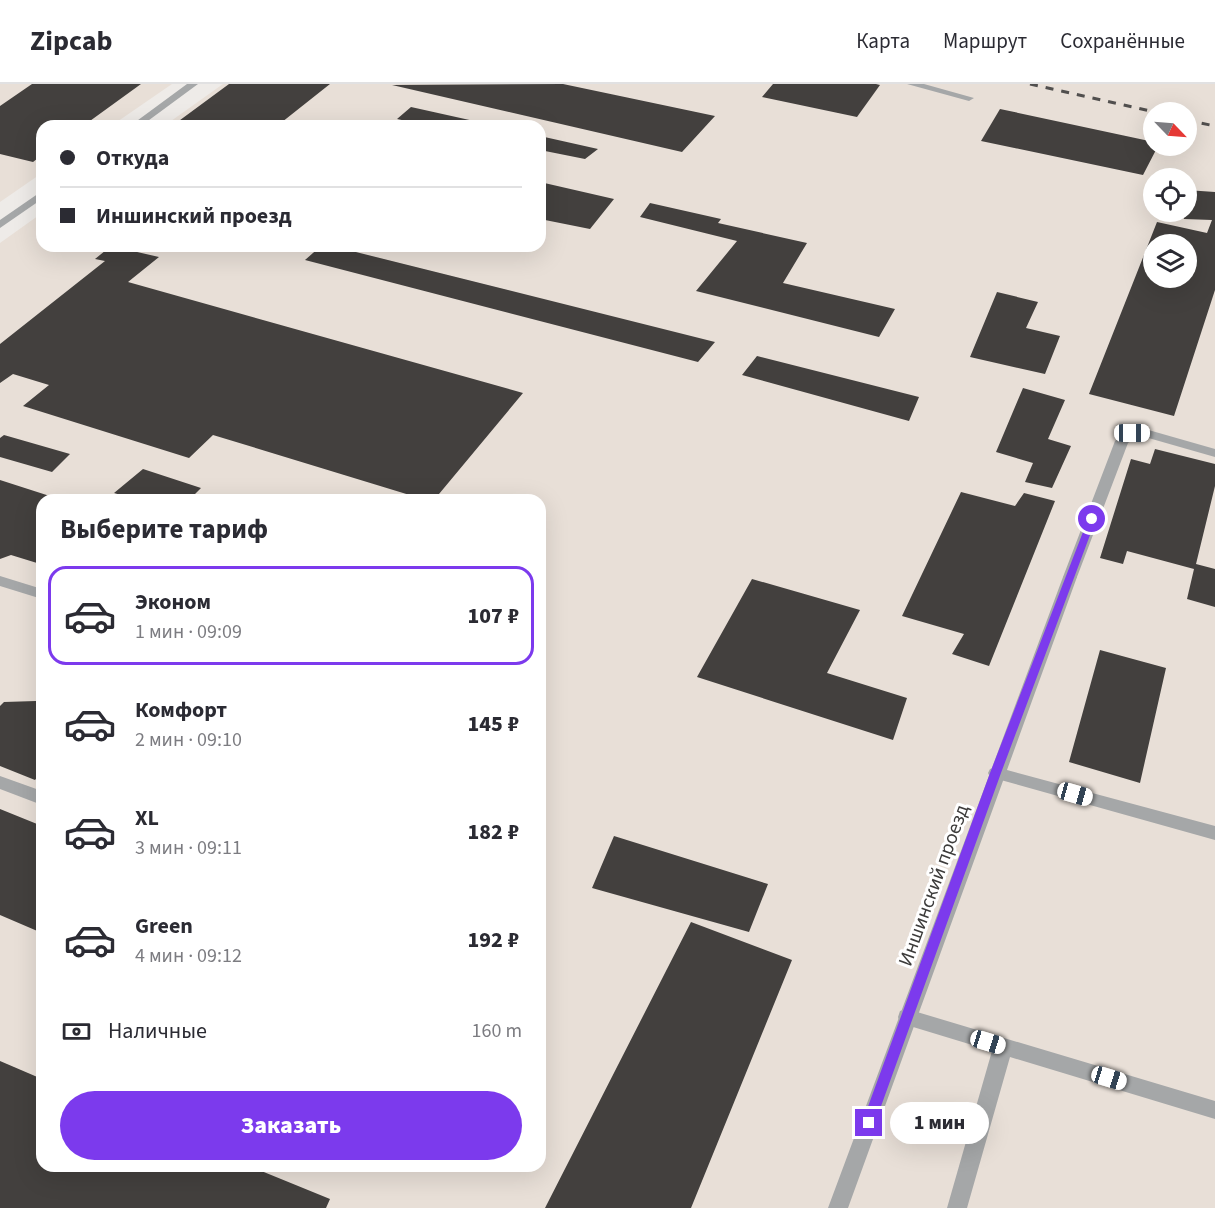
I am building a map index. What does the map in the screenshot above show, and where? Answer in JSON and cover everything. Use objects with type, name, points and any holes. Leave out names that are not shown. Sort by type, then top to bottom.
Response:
[{"type":"street","points":[[143,120],[193,84]]},
{"type":"street","points":[[912,84],[969,98]]},
{"type":"street","points":[[0,225],[36,198]]},
{"type":"street","name":"Иншинский проезд","points":[[838,1208],[996,773],[1122,441],[1132,433],[1144,433],[1215,453]]},
{"type":"street","points":[[0,581],[36,592]]},
{"type":"street","points":[[996,773],[1215,833]]},
{"type":"street","points":[[0,782],[36,796]]},
{"type":"street","points":[[907,1017],[1215,1110]]},
{"type":"street","points":[[957,1208],[1003,1046]]},
{"type":"shaded area","points":[[0,84],[172,84],[120,120],[36,120],[36,177],[0,202]]},
{"type":"shaded area","points":[[223,84],[1215,84],[1215,1208],[0,1208],[0,243],[36,217],[36,252],[546,252],[546,120],[172,120]]},
{"type":"building","points":[[32,84],[141,84],[91,120],[36,120],[36,160],[33,162],[0,154],[0,106]]},
{"type":"building","points":[[229,84],[330,84],[285,120],[180,120]]},
{"type":"building","points":[[563,84],[715,116],[682,152],[392,85]]},
{"type":"building","points":[[773,84],[880,85],[857,117],[762,97]]},
{"type":"building","points":[[411,107],[470,120],[402,120],[397,119]]},
{"type":"building","points":[[1000,109],[1143,140],[1143,156],[1153,156],[1147,168],[1143,168],[1143,175],[981,141]]},
{"type":"building","points":[[546,137],[598,149],[585,159],[546,151]]},
{"type":"building","points":[[546,183],[614,199],[590,229],[546,220]]},
{"type":"building","points":[[1197,191],[1215,192],[1215,290],[1174,416],[1089,394],[1143,257],[1143,288],[1197,288],[1197,234],[1152,234],[1157,222],[1207,233],[1212,220],[1197,219]]},
{"type":"building","points":[[650,203],[721,219],[718,223],[807,243],[783,283],[895,309],[879,337],[696,291],[737,241],[640,217]]},
{"type":"building","points":[[104,252],[137,252],[159,257],[128,282],[523,393],[439,494],[406,494],[213,435],[189,458],[23,406],[49,385],[13,374],[0,383],[0,344],[105,261],[95,259]]},
{"type":"building","points":[[314,252],[356,252],[715,342],[698,362],[305,260]]},
{"type":"building","points":[[997,292],[1038,302],[1026,328],[1060,336],[1045,374],[970,357]]},
{"type":"building","points":[[757,356],[919,397],[909,421],[742,375]]},
{"type":"building","points":[[1023,388],[1065,400],[1048,439],[1071,446],[1052,488],[1025,482],[1033,463],[996,452]]},
{"type":"building","points":[[4,435],[70,454],[52,472],[0,457],[0,438]]},
{"type":"building","points":[[1155,449],[1215,464],[1215,486],[1196,564],[1215,569],[1215,607],[1187,599],[1194,569],[1127,551],[1123,564],[1100,558],[1131,459],[1150,464]]},
{"type":"building","points":[[143,469],[201,488],[195,494],[114,493]]},
{"type":"building","points":[[0,480],[43,494],[36,494],[36,563],[11,555],[0,559]]},
{"type":"building","points":[[961,492],[1015,506],[1024,493],[1055,501],[989,666],[952,654],[964,634],[902,616]]},
{"type":"building","points":[[752,579],[860,610],[827,673],[907,698],[893,740],[697,677]]},
{"type":"building","points":[[1100,650],[1166,668],[1140,783],[1069,762]]},
{"type":"building","points":[[36,701],[35,780],[0,766],[0,706],[4,702]]},
{"type":"building","points":[[0,809],[36,824],[36,930],[0,915]]},
{"type":"building","points":[[614,836],[768,884],[749,932],[592,888]]},
{"type":"building","points":[[691,922],[792,960],[691,1208],[545,1208]]},
{"type":"building","points":[[0,1061],[36,1076],[36,1172],[264,1172],[330,1199],[326,1208],[0,1208]]},
{"type":"railway","points":[[1030,84],[1143,109]]},
{"type":"railway","points":[[1197,122],[1215,126]]},
{"type":"route","points":[[869,1123],[996,773],[1092,519]]}]
